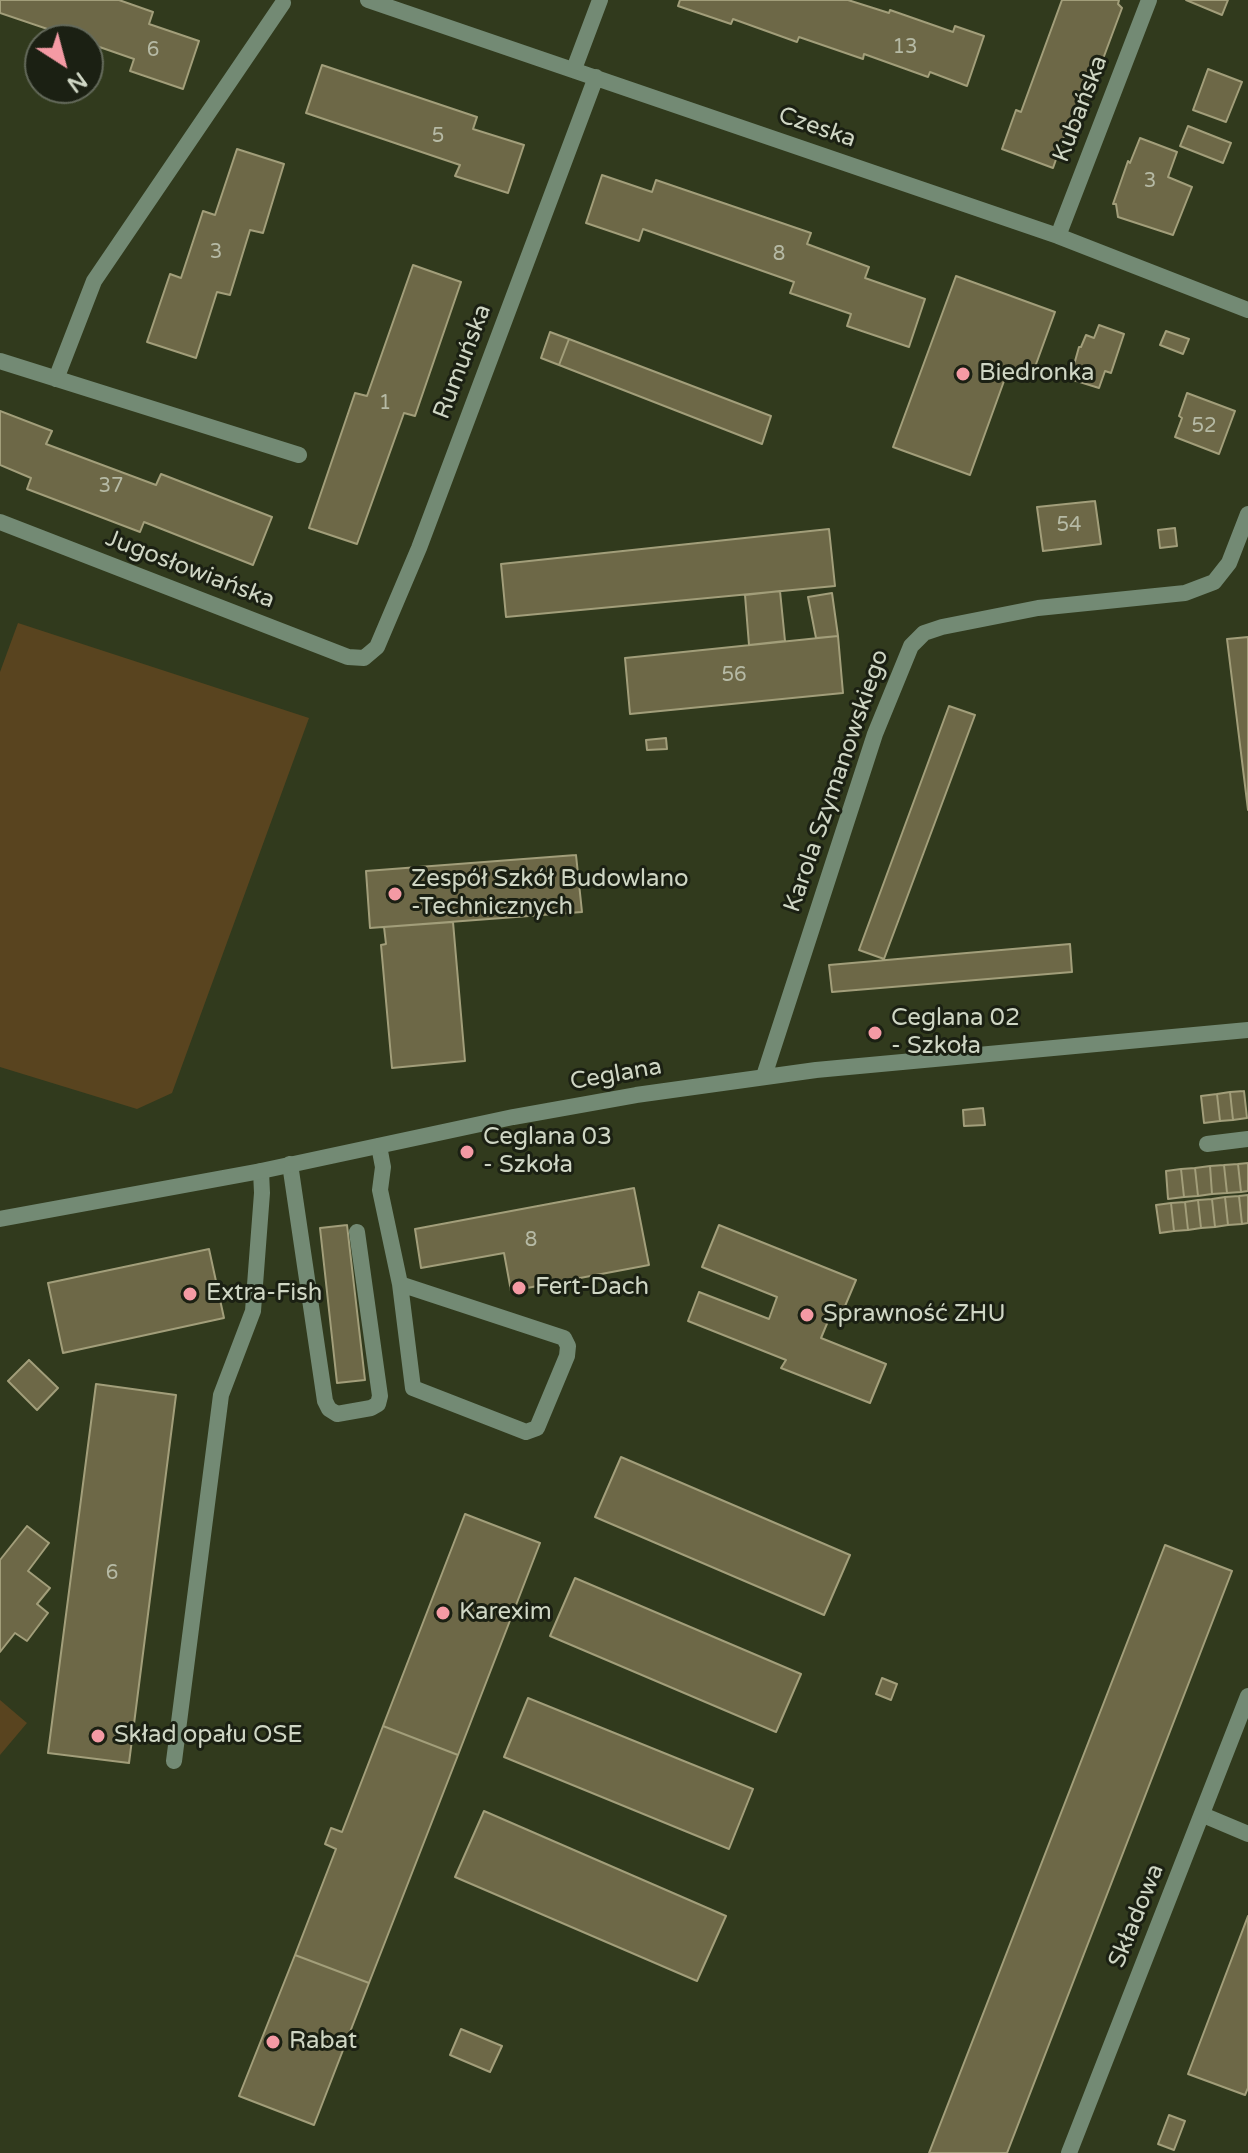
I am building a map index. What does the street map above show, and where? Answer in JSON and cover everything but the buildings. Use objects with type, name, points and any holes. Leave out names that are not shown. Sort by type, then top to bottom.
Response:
[{"type":"street","name":"Czeska","points":[[368,0],[1058,236],[1248,310]]},
{"type":"street","points":[[574,69],[600,0]]},
{"type":"street","name":"Kubańska","points":[[1058,236],[1149,0]]},
{"type":"street","points":[[56,379],[94,281],[283,3]]},
{"type":"street","name":"Rumuńska","points":[[364,658],[377,647],[419,548],[596,77]]},
{"type":"street","points":[[0,361],[299,455]]},
{"type":"street","name":"Karola Szymanowskiego","points":[[764,1076],[875,734],[911,646],[924,633],[942,627],[1038,608],[1185,593],[1214,582],[1229,563],[1248,514]]},
{"type":"street","name":"Jugosłowiańska","points":[[0,522],[348,657],[364,658]]},
{"type":"street","name":"Ceglana","points":[[0,1219],[261,1171],[544,1111],[764,1076],[1248,1030]]},
{"type":"street","points":[[1207,1144],[1248,1139]]},
{"type":"street","points":[[379,1146],[383,1167],[380,1190],[400,1284],[413,1388],[526,1432],[537,1428],[567,1356],[568,1346],[564,1338],[400,1284]]},
{"type":"street","points":[[290,1164],[325,1401],[329,1409],[337,1414],[371,1408],[378,1404],[380,1396],[357,1232]]},
{"type":"street","points":[[174,1761],[221,1395],[253,1311],[261,1171]]},
{"type":"street","name":"Składowa","points":[[1069,2153],[1248,1696]]},
{"type":"street","points":[[1203,1815],[1248,1834]]},
{"type":"shaded area","points":[[18,623],[309,718],[172,1093],[137,1109],[0,1067],[0,672]]},
{"type":"shaded area","points":[[0,1700],[27,1723],[0,1755]]},
{"type":"place","name":"Biedronka","points":[[963,374]]},
{"type":"place","name":"Zespół Szkół Budowlano -Technicznych","points":[[395,894]]},
{"type":"place","name":"Ceglana 02 - Szkoła","points":[[875,1033]]},
{"type":"place","name":"Ceglana 03 - Szkoła","points":[[467,1152]]},
{"type":"place","name":"Fert-Dach","points":[[519,1288]]},
{"type":"place","name":"Extra-Fish","points":[[190,1294]]},
{"type":"place","name":"Sprawność ZHU","points":[[807,1315]]},
{"type":"place","name":"Karexim","points":[[443,1613]]},
{"type":"place","name":"Skład opału OSE","points":[[98,1736]]},
{"type":"place","name":"Rabat","points":[[273,2042]]}]
